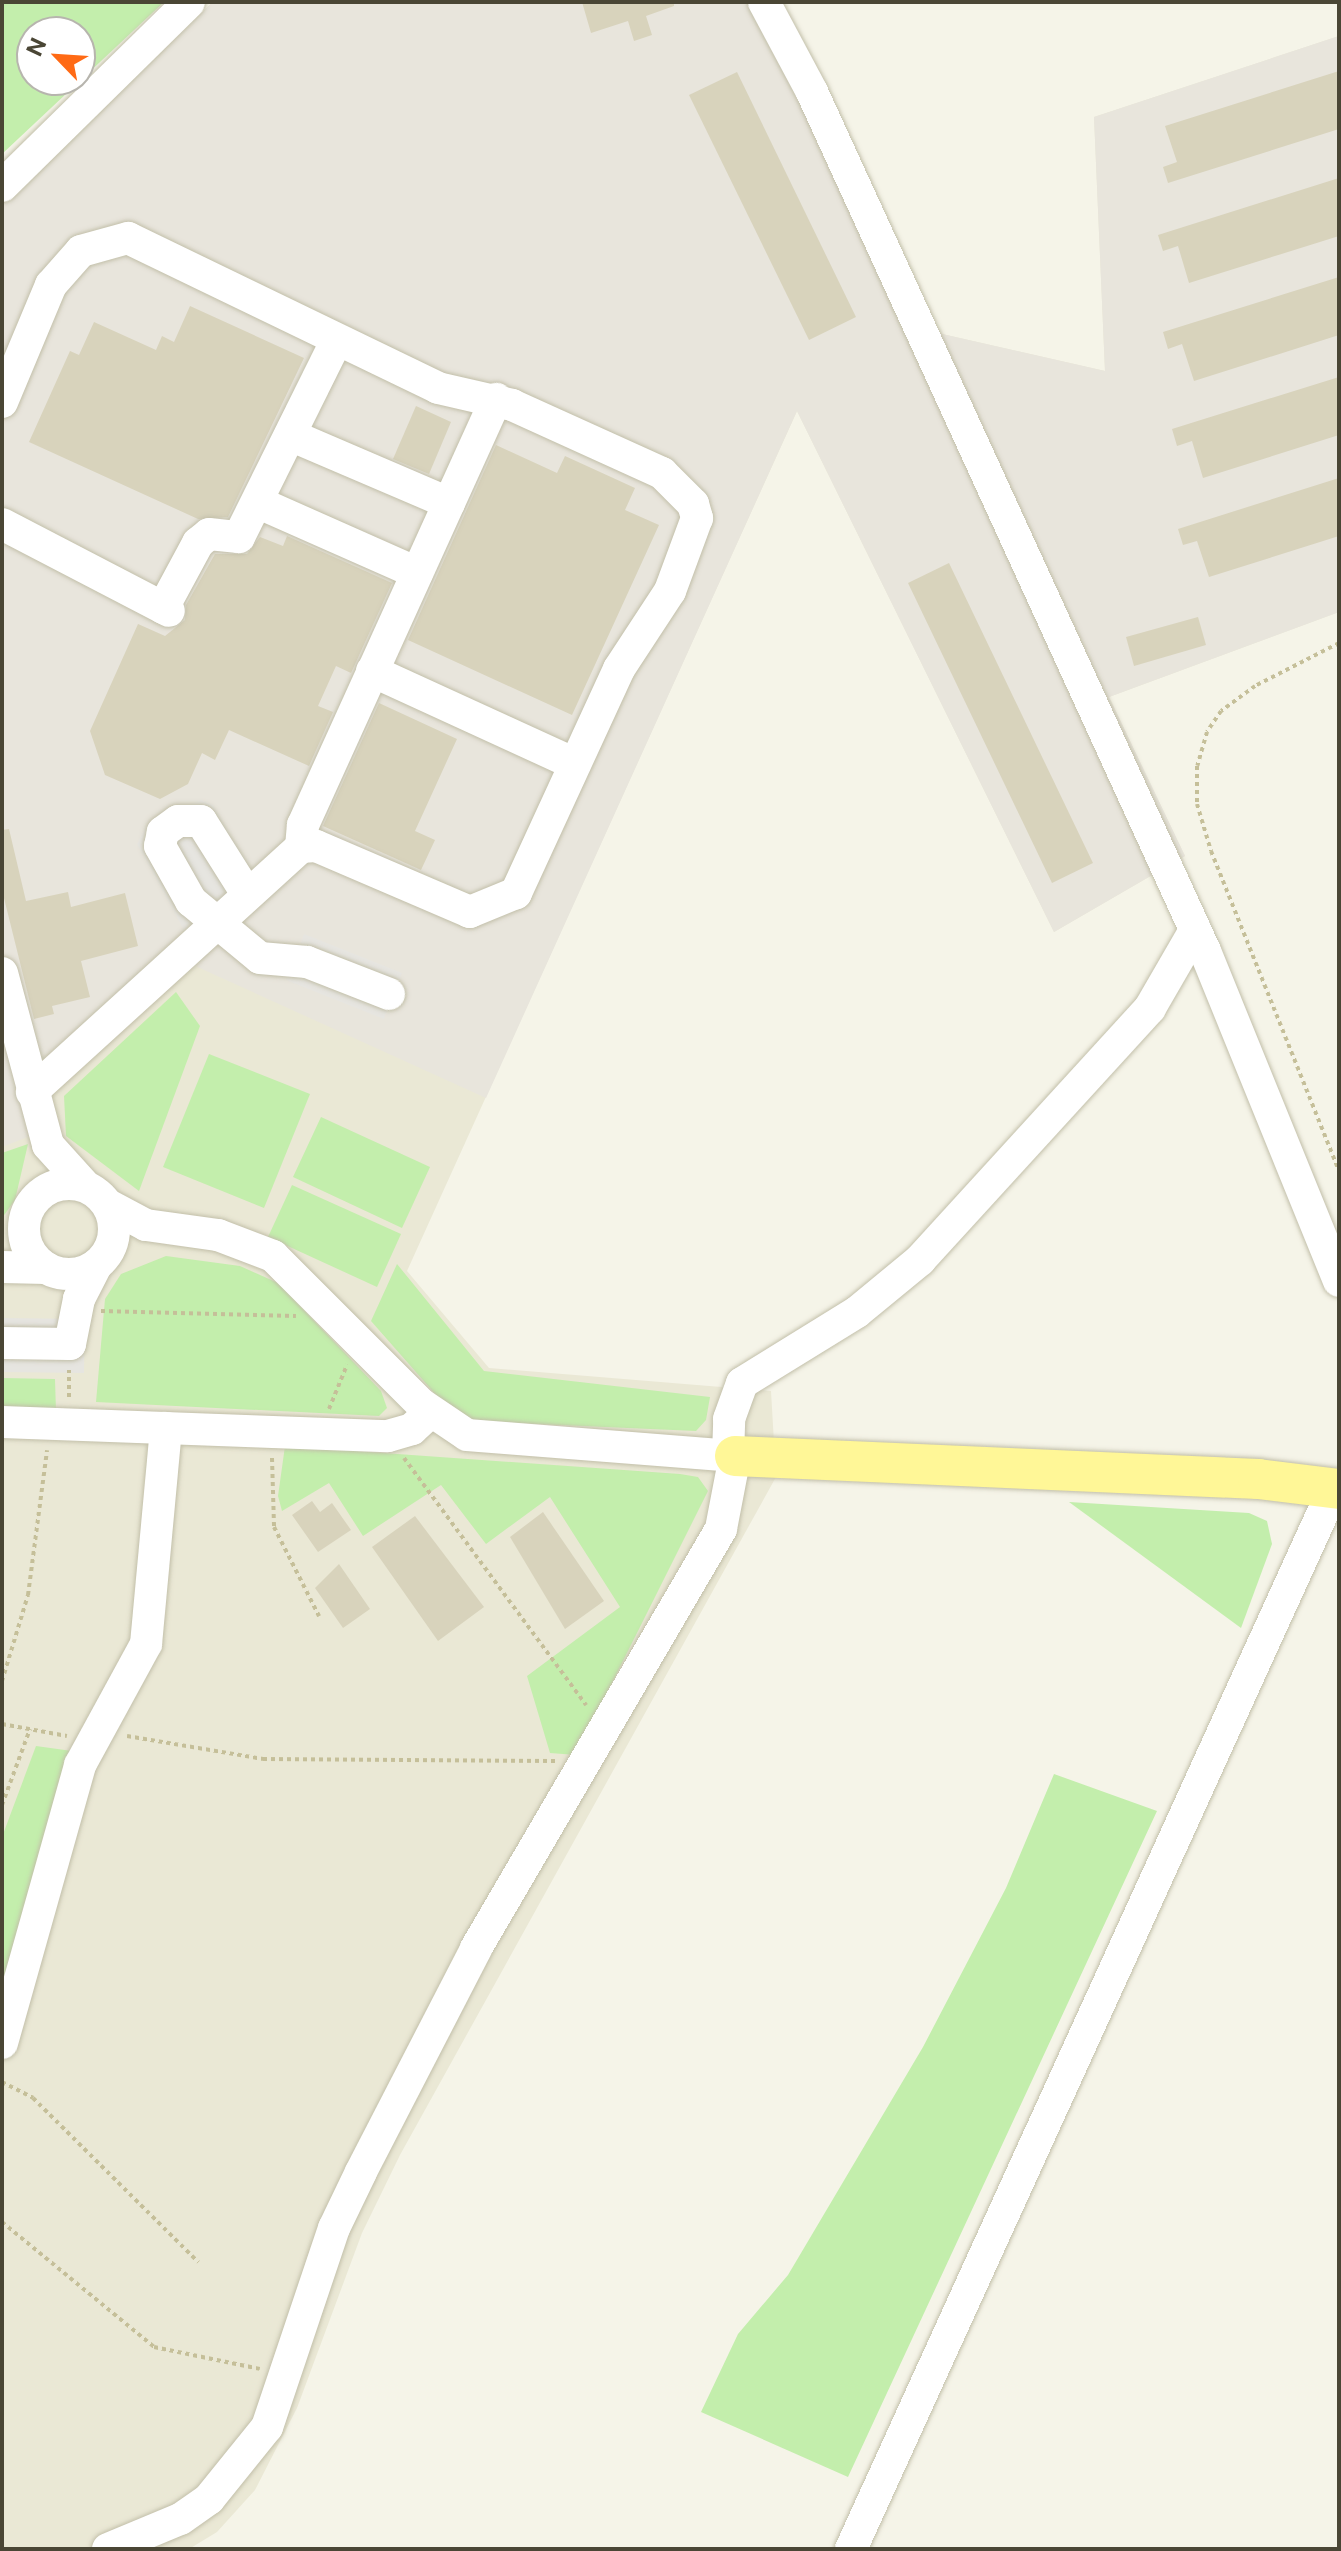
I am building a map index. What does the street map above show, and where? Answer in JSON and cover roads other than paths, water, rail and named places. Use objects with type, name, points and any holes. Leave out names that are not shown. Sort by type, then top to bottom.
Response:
[{"type":"main road","points":[[731,1456],[1258,1479],[1337,1489]]},
{"type":"street","points":[[2,186],[189,2]]},
{"type":"street","points":[[764,2],[812,92],[1195,930],[1339,1281]]},
{"type":"street","points":[[2,402],[51,285],[81,251],[110,239],[128,238],[336,342],[438,388],[496,399],[662,473],[693,504],[697,518],[670,591],[619,669],[516,893],[485,910],[450,907],[316,846],[301,847],[32,1092]]},
{"type":"street","points":[[8,540],[166,610],[198,543],[209,534],[239,537],[336,342]]},
{"type":"street","points":[[301,847],[303,825],[496,399]]},
{"type":"street","points":[[290,435],[449,503]]},
{"type":"street","points":[[257,502],[417,573]]},
{"type":"street","points":[[372,671],[575,764]]},
{"type":"street","points":[[255,887],[201,821],[178,821],[163,832],[160,846],[183,887],[215,925],[270,962],[307,962],[389,994]]},
{"type":"street","points":[[108,2549],[180,2519],[234,2475],[267,2427],[334,2228],[361,2172],[476,1949],[721,1529],[731,1456],[729,1419],[742,1383],[760,1366],[857,1312],[920,1260],[1150,1008],[1195,930]]},
{"type":"street","points":[[2,973],[42,1128],[56,1157],[96,1196],[114,1234],[98,1263],[72,1326]]},
{"type":"street","points":[[2,1244],[30,1207],[44,1174],[42,1128]]},
{"type":"street","points":[[72,1326],[50,1270],[26,1246],[30,1207],[59,1184],[96,1196],[164,1229],[218,1235],[259,1249],[293,1270],[430,1412],[452,1428],[489,1440],[731,1456]]},
{"type":"street","points":[[2,1267],[75,1274],[98,1263],[119,1246],[164,1229]]},
{"type":"street","points":[[2,1343],[72,1326]]},
{"type":"street","points":[[2,1422],[388,1436],[412,1429],[430,1412]]},
{"type":"street","points":[[2,2043],[60,1824],[94,1734],[138,1666],[148,1636],[166,1428]]},
{"type":"street","points":[[851,2549],[1337,1489]]}]
